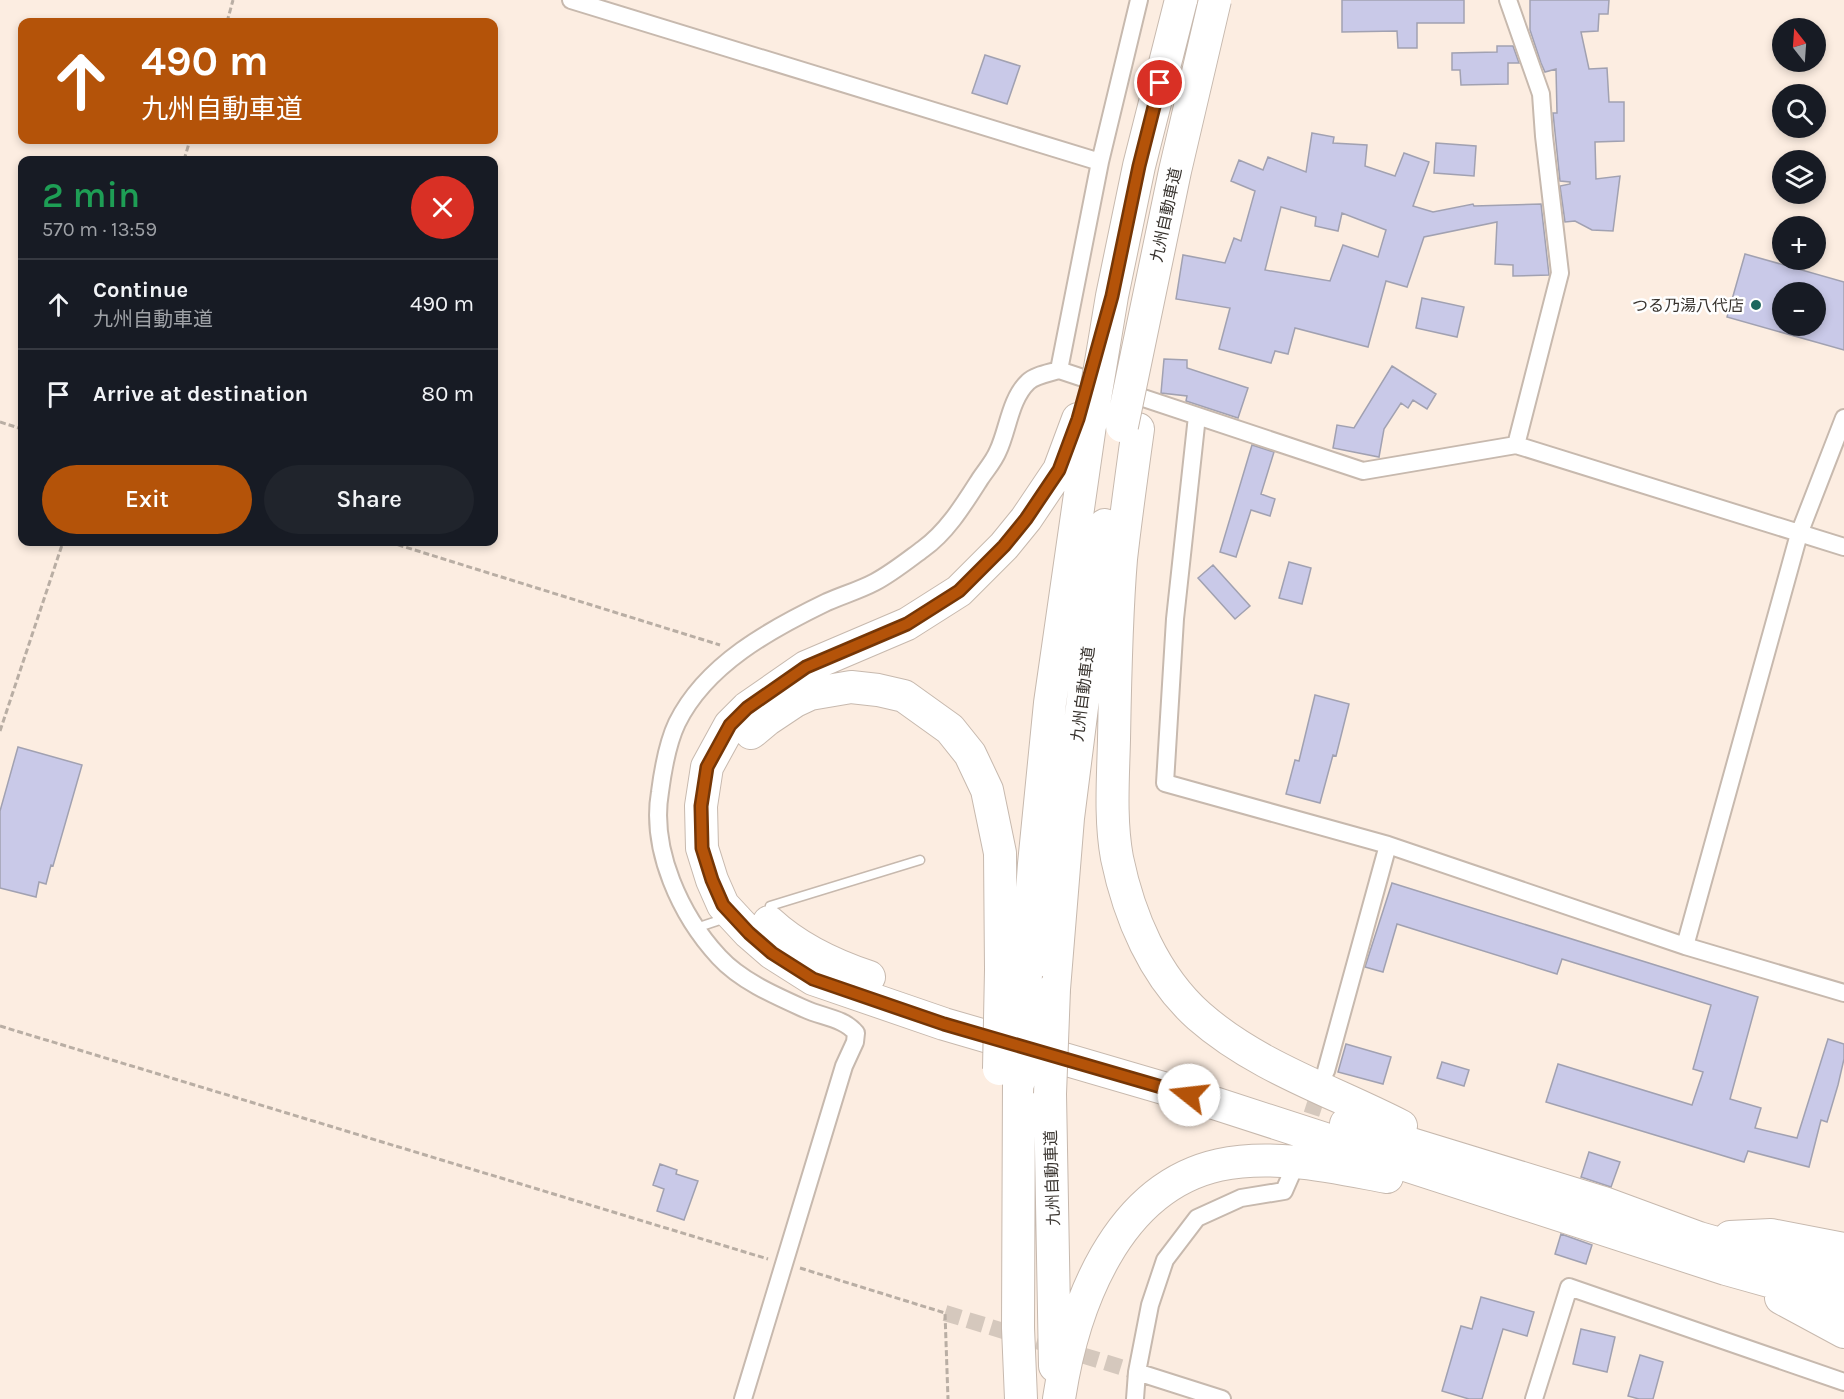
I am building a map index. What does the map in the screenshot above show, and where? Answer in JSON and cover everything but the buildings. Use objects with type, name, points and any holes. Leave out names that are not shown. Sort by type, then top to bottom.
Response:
[{"type":"highway","name":"九州自動車道","points":[[1021,1399],[1009,1075],[1014,973],[1034,864],[1050,703],[1084,420],[1139,166],[1181,0]]},
{"type":"highway","name":"九州自動車道","points":[[1057,1399],[1050,1094],[1054,989],[1068,818],[1108,494],[1130,428],[1175,171],[1215,0]]},
{"type":"highway","points":[[1084,420],[1059,470],[1026,519],[1004,546],[959,591],[907,624],[806,667],[747,708],[730,725],[707,767],[701,806],[702,848],[723,905],[749,933],[772,953],[813,979],[944,1024],[1211,1102],[1726,1269],[1844,1302]]},
{"type":"highway","points":[[1130,428],[1114,718],[1113,813],[1117,855],[1126,894],[1140,933],[1171,986],[1198,1015],[1230,1040],[1267,1062],[1354,1102],[1474,1164]]},
{"type":"highway","points":[[1014,973],[1000,853],[987,790],[970,754],[950,729],[904,696],[851,687],[810,694],[768,718],[749,734],[730,767],[721,795],[720,827],[725,862],[745,899],[784,936],[837,966],[1119,1056],[1604,1203],[1699,1238],[1844,1280]]},
{"type":"highway","points":[[1057,1399],[1088,1291],[1109,1248],[1127,1223],[1155,1195],[1186,1176],[1218,1165],[1245,1161],[1317,1164],[1488,1193]]},
{"type":"highway","points":[[1699,1238],[1771,1235],[1844,1250]]},
{"type":"highway","points":[[1726,1269],[1844,1332]]},
{"type":"street","points":[[571,0],[1100,162]]},
{"type":"street","points":[[1059,370],[1100,162],[1139,0]]},
{"type":"street","points":[[1508,0],[1541,94],[1560,273],[1516,445]]},
{"type":"street","points":[[743,1399],[783,1263],[856,1033],[849,1025],[806,1010],[751,982],[721,959],[695,928],[680,902],[663,855],[658,831],[657,804],[665,760],[677,723],[696,695],[717,671],[738,654],[784,624],[875,582],[926,548],[956,516],[998,453],[1021,389],[1030,379],[1059,370],[1363,471],[1516,445],[1844,547]]},
{"type":"street","points":[[1197,416],[1175,619],[1166,783],[1388,845],[1685,946],[1844,993]]},
{"type":"street","points":[[1685,946],[1799,534],[1844,418]]},
{"type":"street","points":[[1326,1071],[1388,845]]},
{"type":"street","points":[[1135,1399],[1137,1372],[1149,1305],[1165,1260],[1197,1218],[1241,1198],[1284,1191],[1291,1175]]},
{"type":"street","points":[[1534,1399],[1569,1287],[1844,1382]]},
{"type":"street","points":[[1137,1372],[1222,1399]]},
{"type":"lane","points":[[770,906],[920,860]]},
{"type":"lane","points":[[695,928],[720,920]]},
{"type":"path","points":[[227,18],[234,0]]},
{"type":"path","points":[[0,422],[18,428]]},
{"type":"path","points":[[0,731],[62,546]]},
{"type":"path","points":[[402,546],[718,644],[738,654]]},
{"type":"path","points":[[0,1026],[945,1313],[948,1399]]},
{"type":"tunnel","points":[[1304,1137],[1322,1082]]},
{"type":"tunnel","points":[[945,1313],[1137,1372]]},
{"type":"place","name":"つる乃湯八代店","points":[[1756,305]]},
{"type":"route","points":[[1160,83],[1139,166],[1112,296],[1078,419],[1059,470],[1026,519],[1004,546],[959,591],[907,624],[806,667],[747,708],[730,725],[707,767],[701,806],[702,848],[723,905],[749,933],[772,953],[813,979],[944,1024],[1189,1095]]}]
